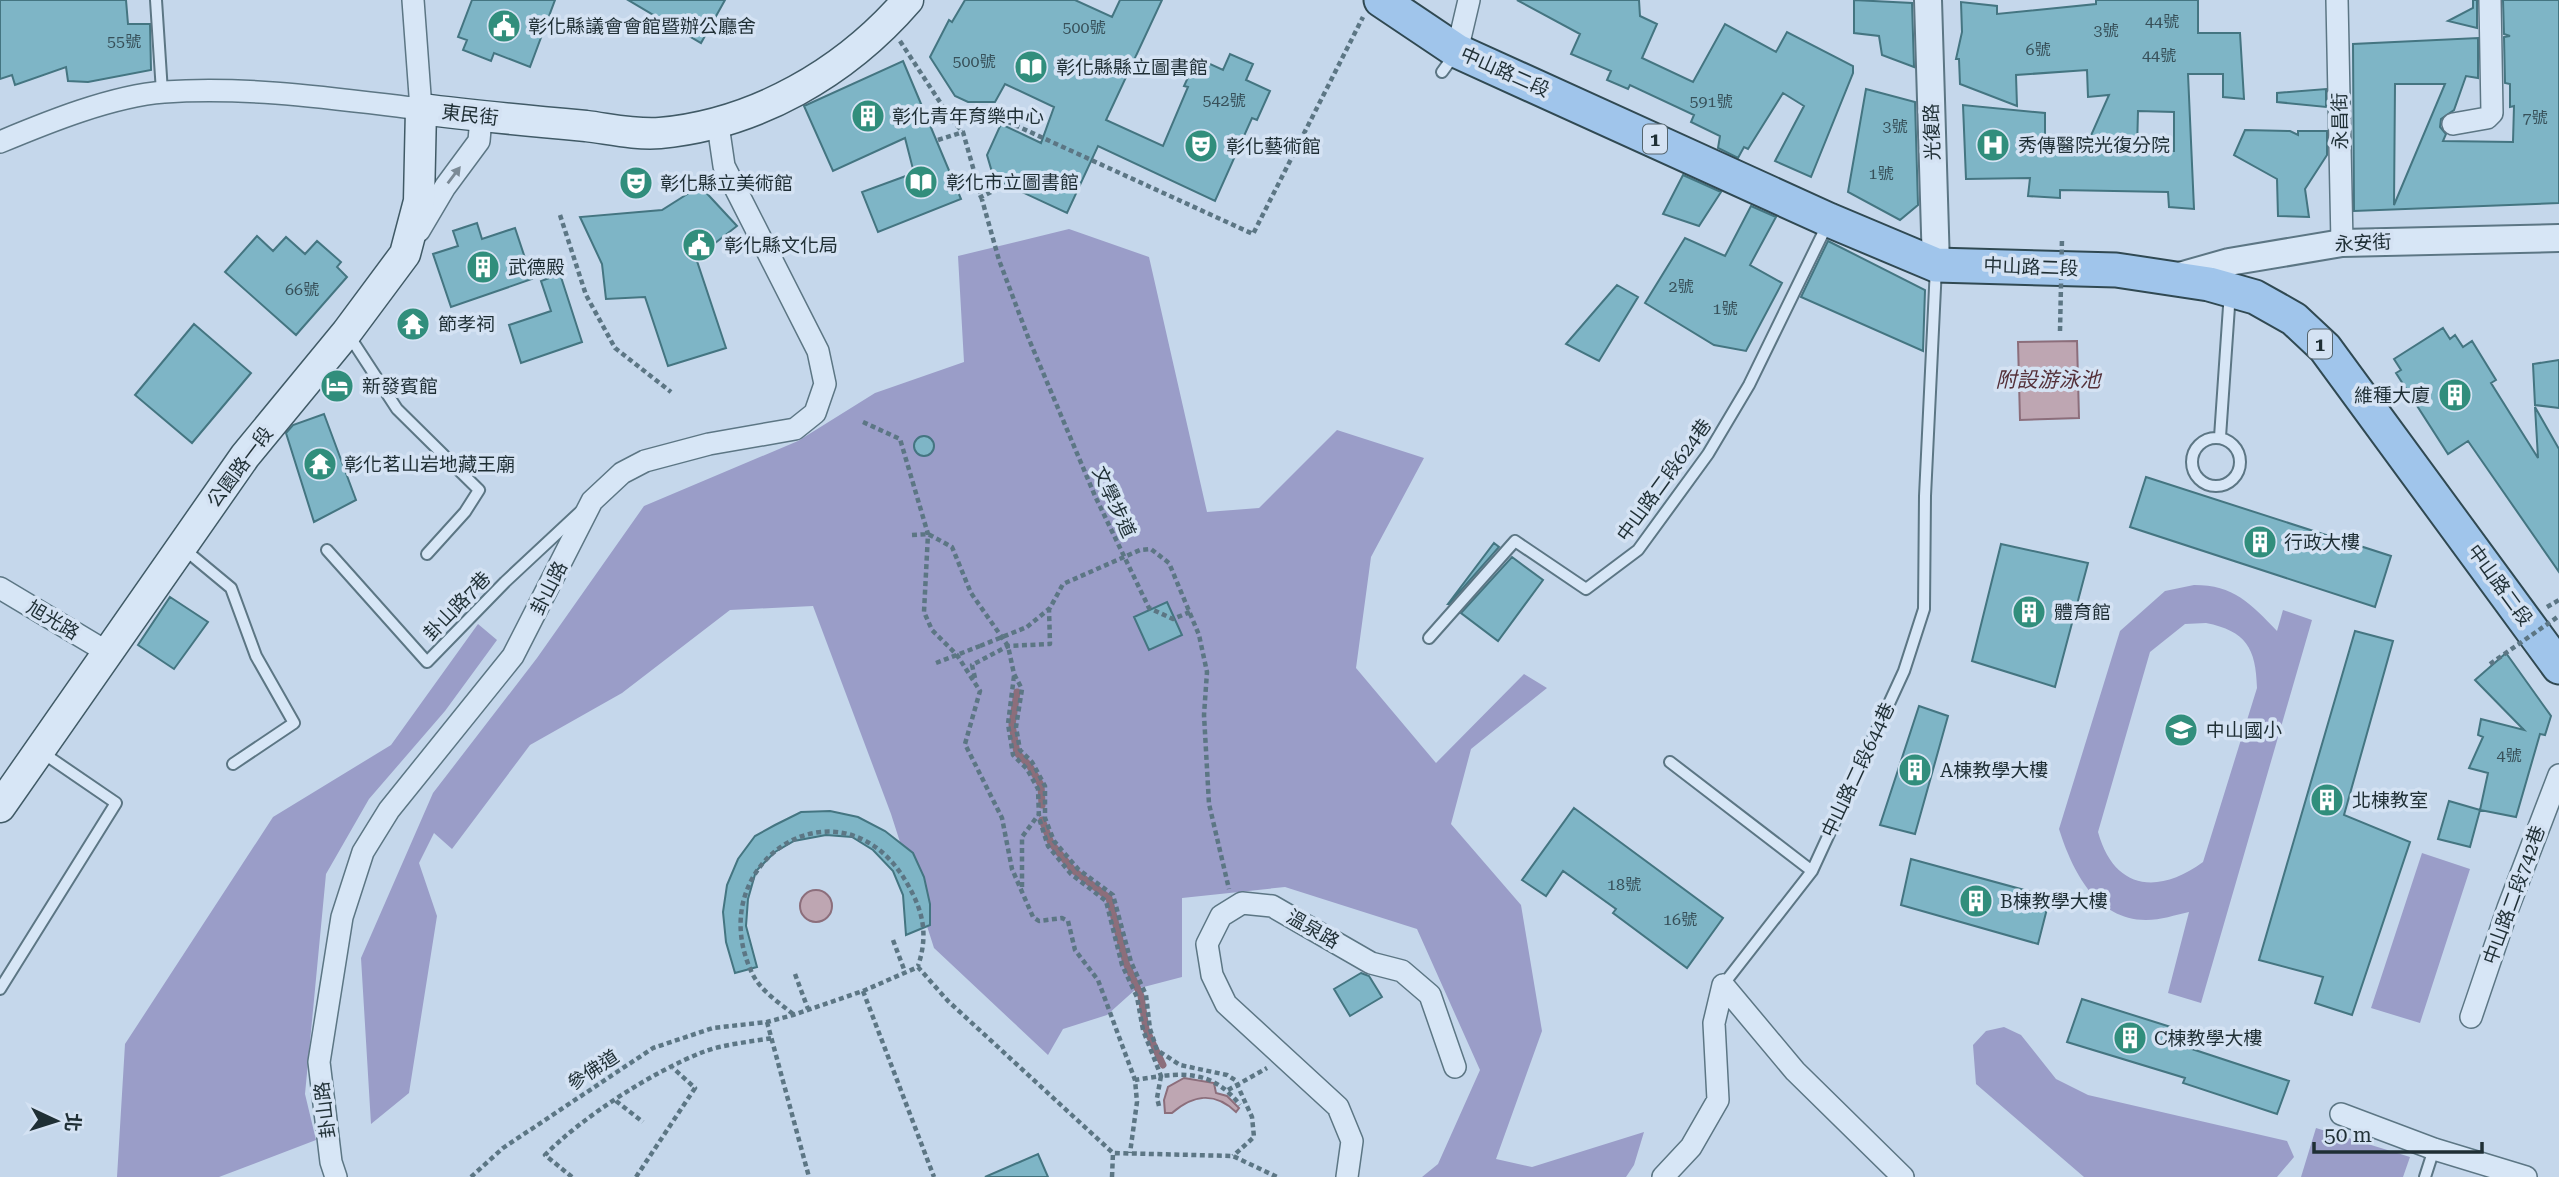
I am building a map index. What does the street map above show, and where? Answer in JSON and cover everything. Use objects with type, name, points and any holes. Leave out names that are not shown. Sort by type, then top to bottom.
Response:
[{"type":"main road","name":"東民街","points":[[421,109],[657,133],[718,124],[780,99],[827,74],[888,23],[908,0]]},
{"type":"main road","name":"中山路二段","points":[[1374,6],[1449,62],[1936,265],[2116,270],[2170,278],[2255,297],[2294,319],[2325,348],[2559,667]]},
{"type":"main road","name":"公園路一段","points":[[0,807],[245,456],[347,332],[405,254],[419,201],[421,109]]},
{"type":"street","points":[[413,0],[421,109]]},
{"type":"street","points":[[1449,62],[1469,0]]},
{"type":"street","name":"光復路","points":[[1928,0],[1936,265]]},
{"type":"street","name":"永昌街","points":[[2337,0],[2342,243]]},
{"type":"street","points":[[2453,124],[2487,118],[2492,113],[2490,0]]},
{"type":"street","name":"東民街","points":[[0,142],[65,115],[162,92],[254,90],[421,109]]},
{"type":"street","points":[[405,254],[445,187],[479,141],[481,117]]},
{"type":"street","name":"卦山路","points":[[336,1177],[331,1162],[319,1062],[342,917],[363,852],[389,810],[513,656],[592,501],[622,473],[645,461],[709,444],[795,429],[815,413],[825,384],[818,351],[724,166],[718,124]]},
{"type":"street","name":"永安街","points":[[2170,278],[2229,262],[2342,243],[2559,238]]},
{"type":"street","name":"旭光路","points":[[0,588],[107,652]]},
{"type":"street","name":"中山路二段742巷","points":[[2471,1017],[2508,908],[2559,775]]},
{"type":"street","name":"溫泉路","points":[[1234,908],[1242,903],[1272,906],[1371,963],[1402,971],[1430,995],[1455,1067]]},
{"type":"street","points":[[1234,908],[1220,916],[1207,944],[1212,975],[1226,1004],[1338,1107],[1352,1141],[1347,1177]]},
{"type":"street","points":[[1663,1177],[1691,1147],[1718,1100],[1714,1023],[1723,985]]},
{"type":"street","points":[[1723,985],[1795,1070],[1903,1177]]},
{"type":"street","points":[[2341,1114],[2434,1149],[2526,1177]]},
{"type":"lane","points":[[156,0],[162,92]]},
{"type":"lane","name":"中山路二段624巷","points":[[1429,638],[1515,541],[1586,589],[1638,550],[1708,454],[1749,385],[1829,220]]},
{"type":"lane","name":"中山路二段644巷","points":[[1723,985],[1812,871],[1904,671],[1924,609],[1925,496],[1936,265]]},
{"type":"lane","points":[[2220,438],[2230,290]]},
{"type":"lane","points":[[347,332],[397,410],[479,490],[465,512],[428,554]]},
{"type":"lane","points":[[2212,438],[2220,438],[2234,445],[2241,460],[2240,468],[2230,482],[2215,486],[2195,474],[2192,459],[2199,445],[2212,438]]},
{"type":"lane","name":"卦山路7巷","points":[[327,550],[427,662],[505,582],[592,501]]},
{"type":"lane","points":[[181,547],[231,588],[256,656],[294,723],[233,764]]},
{"type":"lane","points":[[0,989],[116,803],[39,750]]},
{"type":"lane","points":[[1670,762],[1812,871]]},
{"type":"lane","points":[[2425,1177],[2434,1149]]},
{"type":"path","points":[[951,119],[982,110],[1253,234],[1374,6]]},
{"type":"path","name":"文學步道","points":[[888,23],[951,119],[963,132],[979,198],[999,260],[1043,375],[1125,557],[1151,549],[1169,563],[1199,635],[1207,672],[1204,715],[1209,804],[1234,908]]},
{"type":"path","points":[[938,140],[963,132]]},
{"type":"path","points":[[979,198],[1005,185]]},
{"type":"path","points":[[560,215],[586,295],[615,348],[671,392]]},
{"type":"path","points":[[2060,331],[2062,238]]},
{"type":"path","points":[[863,422],[900,439],[928,534],[924,612],[932,630],[957,655],[980,691],[965,744],[1002,818],[1012,869],[1033,917],[1039,921],[1062,918],[1068,921],[1075,950],[1098,980],[1135,1080],[1137,1102],[1130,1153]]},
{"type":"path","points":[[912,535],[928,534],[951,547],[971,593],[1008,646],[1014,674],[1022,689],[1016,727],[1020,750],[1032,762],[1045,786],[1042,814],[1054,841],[1078,869],[1113,895],[1131,962],[1146,995],[1150,1028],[1157,1050],[1171,1061],[1206,1074],[1228,1090],[1240,1105]]},
{"type":"path","points":[[936,663],[1027,627],[1050,608],[1063,584],[1125,557],[1149,608],[1173,619],[1189,612]]},
{"type":"path","points":[[975,681],[972,665],[1008,646],[1050,644],[1050,608]]},
{"type":"path","points":[[2490,664],[2559,617]]},
{"type":"path","points":[[1014,674],[1008,724],[1013,755],[1027,769],[1038,789],[1048,846],[1071,874],[1106,901],[1122,965],[1137,997],[1143,1030],[1161,1076],[1157,1098],[1159,1106]]},
{"type":"path","points":[[1022,891],[1022,837],[1042,814]]},
{"type":"path","points":[[828,831],[858,836],[892,861],[919,902],[924,948],[918,967],[863,991],[793,1014],[762,989],[751,972],[741,932],[741,909],[747,887],[756,869],[776,850],[811,832],[828,831]]},
{"type":"path","points":[[893,940],[905,972]]},
{"type":"path","points":[[918,967],[948,1001],[1113,1153],[1233,1156],[1277,1177]]},
{"type":"path","points":[[795,974],[808,1009]]},
{"type":"path","points":[[863,991],[934,1177]]},
{"type":"path","name":"參佛道","points":[[471,1177],[503,1148],[653,1048],[713,1028],[767,1022],[793,1014]]},
{"type":"path","points":[[767,1022],[809,1177]]},
{"type":"path","points":[[572,1177],[545,1155],[567,1132],[704,1052],[772,1038]]},
{"type":"path","points":[[1228,1090],[1283,1059]]},
{"type":"path","points":[[636,1177],[695,1088],[673,1068]]},
{"type":"path","points":[[1135,1080],[1161,1076],[1227,1075],[1238,1086],[1252,1117],[1254,1137],[1233,1156]]},
{"type":"path","points":[[616,1101],[643,1122]]},
{"type":"path","points":[[1112,1177],[1113,1153]]},
{"type":"shaded area","points":[[1069,229],[1149,257],[1207,512],[1259,508],[1337,430],[1424,458],[1371,557],[1356,668],[1436,763],[1524,674],[1547,688],[1471,749],[1451,824],[1521,905],[1542,1031],[1496,1159],[1532,1167],[1644,1132],[1634,1165],[1626,1177],[1422,1177],[1438,1164],[1480,1070],[1417,929],[1285,887],[1182,898],[1182,977],[1136,989],[1107,1015],[1063,1029],[1048,1055],[934,948],[891,814],[813,606],[730,610],[622,693],[530,745],[452,849],[434,833],[419,863],[437,916],[409,1093],[371,1124],[361,958],[433,793],[537,658],[644,506],[798,441],[875,393],[964,362],[958,256]]},
{"type":"shaded area","points":[[2194,585],[2220,588],[2249,604],[2277,631],[2283,610],[2312,620],[2201,1003],[2168,993],[2189,912],[2146,920],[2128,918],[2113,912],[2100,902],[2079,876],[2059,829],[2120,631],[2165,591]],"holes":[[[2206,623],[2220,626],[2239,637],[2251,652],[2257,688],[2203,862],[2170,879],[2140,881],[2126,876],[2115,866],[2105,851],[2098,832],[2150,652],[2185,624]]]},
{"type":"shaded area","points":[[478,624],[497,640],[445,711],[369,799],[326,874],[305,1094],[316,1140],[219,1177],[117,1177],[125,1044],[273,817],[391,745]]},
{"type":"shaded area","points":[[2422,853],[2470,869],[2420,1023],[2371,1008]]},
{"type":"shaded area","points":[[2004,1027],[2021,1035],[2056,1079],[2088,1095],[2287,1141],[2294,1157],[2277,1177],[2084,1177],[1976,1084],[1973,1045],[1986,1031]]},
{"type":"shaded area","points":[[2316,1128],[2410,1157],[2403,1177],[2301,1177]]},
{"type":"water","name":"附設游泳池","points":[[2077,341],[2079,418],[2020,420],[2018,342]]},
{"type":"water","points":[[816,890],[827,895],[832,906],[827,917],[816,922],[805,917],[800,906],[805,895]]},
{"type":"water","points":[[1184,1078],[1214,1083],[1216,1093],[1227,1096],[1239,1108],[1236,1112],[1220,1101],[1204,1098],[1188,1102],[1172,1113],[1165,1113],[1164,1100],[1168,1087]]},
{"type":"building","points":[[0,0],[126,0],[128,24],[150,24],[151,70],[88,82],[68,81],[66,67],[15,85],[12,75],[0,79]]},
{"type":"building","name":"彰化縣議會會館暨辦公廳舍","points":[[472,0],[555,0],[530,67],[494,53],[491,61],[463,50],[467,40],[458,37]]},
{"type":"building","points":[[628,0],[725,0],[701,43]]},
{"type":"building","points":[[965,0],[1075,0],[1112,17],[1120,0],[1162,0],[1106,120],[1163,146],[1197,58],[1223,70],[1230,54],[1253,64],[1246,80],[1270,91],[1257,120],[1252,118],[1215,201],[1098,146],[1067,213],[994,179],[987,155],[1001,124],[1041,143],[1054,107],[1005,84],[995,102],[968,102],[955,96],[930,57],[949,20],[952,22]]},
{"type":"building","points":[[1517,0],[1639,0],[1640,16],[1657,24],[1642,58],[1693,82],[1725,24],[1776,52],[1787,32],[1853,66],[1853,73],[1811,177],[1775,161],[1804,106],[1783,93],[1748,149],[1744,147],[1738,158],[1718,148],[1720,136],[1691,122],[1694,115],[1630,85],[1628,89],[1607,80],[1611,71],[1571,54],[1580,34]]},
{"type":"building","points":[[1854,0],[1912,3],[1914,67],[1882,55],[1879,36],[1854,33]]},
{"type":"building","points":[[2096,0],[2198,0],[2198,33],[2240,33],[2244,99],[2223,97],[2223,74],[2188,74],[2194,209],[2169,207],[2168,192],[2060,190],[2060,198],[2028,196],[2030,178],[1966,179],[1963,105],[2045,113],[2045,150],[2085,149],[2109,95],[2088,97],[2087,70],[2016,75],[2017,106],[1960,84],[1959,59],[1956,59],[1962,32],[1961,2],[1997,6],[1997,14],[2096,4]],"holes":[[[2138,111],[2174,112],[2174,151],[2137,150]]]},
{"type":"building","points":[[2473,0],[2477,0],[2477,28],[2448,21],[2473,8]]},
{"type":"building","points":[[2503,0],[2559,0],[2559,203],[2354,211],[2353,44],[2478,38],[2478,78],[2466,76],[2454,110],[2441,119],[2440,127],[2446,134],[2443,141],[2513,142],[2514,106],[2510,107],[2510,84],[2505,83],[2504,37],[2510,36],[2504,34]],"holes":[[[2395,84],[2445,84],[2394,205]]]},
{"type":"building","name":"彰化青年育樂中心","points":[[903,61],[961,199],[878,232],[862,192],[914,173],[905,138],[833,171],[804,106]]},
{"type":"building","points":[[1866,89],[1915,102],[1918,205],[1900,220],[1848,192]]},
{"type":"building","points":[[2326,89],[2326,107],[2277,102],[2277,93]]},
{"type":"building","points":[[2245,130],[2290,131],[2298,135],[2298,131],[2327,131],[2327,155],[2305,189],[2309,217],[2278,216],[2277,179],[2234,155]]},
{"type":"building","points":[[1683,175],[1721,192],[1699,226],[1663,214]]},
{"type":"building","points":[[700,186],[737,226],[696,258],[726,348],[668,366],[645,297],[606,299],[602,264],[580,217],[662,210]]},
{"type":"building","points":[[1751,206],[1776,217],[1750,265],[1782,283],[1746,351],[1714,345],[1645,303],[1685,238],[1725,256]]},
{"type":"building","name":"武德殿","points":[[477,223],[482,239],[515,228],[532,279],[451,307],[433,254],[458,246],[453,231]]},
{"type":"building","points":[[257,236],[273,251],[286,237],[305,254],[317,241],[341,262],[337,267],[347,277],[296,335],[225,272]]},
{"type":"building","points":[[1828,241],[1925,290],[1923,351],[1801,297]]},
{"type":"building","points":[[560,274],[582,342],[521,363],[509,325],[551,311],[541,281]]},
{"type":"building","points":[[1617,285],[1638,297],[1599,361],[1566,344]]},
{"type":"building","points":[[194,324],[251,373],[192,443],[135,395]]},
{"type":"building","points":[[2443,328],[2450,339],[2455,335],[2463,347],[2472,341],[2496,380],[2491,383],[2538,458],[2535,407],[2559,449],[2559,572],[2468,441],[2448,454],[2396,373],[2401,370],[2394,359]]},
{"type":"building","points":[[2559,360],[2559,408],[2535,405],[2533,364]]},
{"type":"building","name":"彰化茗山岩地藏王廟","points":[[324,414],[356,500],[314,522],[286,433],[293,425]]},
{"type":"building","points":[[924,436],[931,439],[934,446],[931,453],[924,456],[917,453],[914,446],[917,439]]},
{"type":"building","name":"行政大樓","points":[[2146,477],[2391,556],[2375,607],[2130,527]]},
{"type":"building","points":[[1494,543],[1499,547],[1448,604]]},
{"type":"building","name":"體育館","points":[[2001,544],[2088,563],[2055,687],[1972,661]]},
{"type":"building","points":[[1512,557],[1543,580],[1498,641],[1461,613]]},
{"type":"building","points":[[170,597],[208,622],[174,669],[138,645]]},
{"type":"building","points":[[1167,602],[1182,635],[1149,650],[1134,617]]},
{"type":"building","points":[[2355,631],[2393,641],[2344,815],[2410,842],[2352,1015],[2315,1003],[2323,977],[2259,960]]},
{"type":"building","points":[[2506,653],[2551,716],[2545,735],[2540,734],[2516,817],[2480,810],[2488,773],[2469,768],[2483,737],[2478,735],[2481,719],[2524,730],[2475,680]]},
{"type":"building","name":"A棟教學大樓","points":[[1919,706],[1948,716],[1915,834],[1880,825]]},
{"type":"building","points":[[2449,801],[2480,810],[2470,847],[2438,839]]},
{"type":"building","points":[[1574,808],[1723,918],[1687,968],[1613,913],[1616,909],[1563,871],[1546,896],[1522,880]]},
{"type":"building","points":[[830,811],[858,817],[885,831],[913,853],[924,877],[930,904],[930,925],[906,935],[903,895],[893,871],[873,850],[852,837],[826,835],[794,841],[775,852],[756,871],[748,899],[746,926],[757,967],[735,973],[726,942],[723,912],[727,885],[738,859],[755,836],[775,825],[801,812]]},
{"type":"building","name":"B棟教學大樓","points":[[1911,859],[2050,897],[2038,944],[1901,905]]},
{"type":"building","points":[[1361,973],[1369,976],[1382,997],[1350,1016],[1334,989]]},
{"type":"building","points":[[2082,999],[2193,1034],[2189,1048],[2289,1081],[2277,1114],[2183,1083],[2185,1078],[2067,1042]]},
{"type":"building","points":[[1038,1154],[1048,1177],[985,1177]]},
{"type":"waterway","points":[[1017,692],[1012,725],[1017,753],[1029,765],[1041,785],[1042,805]]},
{"type":"waterway","points":[[1042,820],[1051,843],[1073,870],[1109,898],[1126,963],[1141,996],[1146,1029],[1163,1065]]},
{"type":"place","name":"彰化縣議會會館暨辦公廳舍","points":[[504,26]]},
{"type":"place","name":"彰化縣縣立圖書館","points":[[1031,67]]},
{"type":"place","name":"彰化青年育樂中心","points":[[868,116]]},
{"type":"place","name":"秀傳醫院光復分院","points":[[1993,145]]},
{"type":"place","name":"彰化藝術館","points":[[1201,146]]},
{"type":"place","name":"彰化市立圖書館","points":[[921,182]]},
{"type":"place","name":"彰化縣立美術館","points":[[636,183]]},
{"type":"place","name":"彰化縣文化局","points":[[699,245]]},
{"type":"place","name":"武德殿","points":[[483,267]]},
{"type":"place","name":"節孝祠","points":[[413,324]]},
{"type":"place","name":"新發賓館","points":[[337,386]]},
{"type":"place","name":"維種大廈","points":[[2455,395]]},
{"type":"place","name":"彰化茗山岩地藏王廟","points":[[320,464]]},
{"type":"place","name":"行政大樓","points":[[2260,542]]},
{"type":"place","name":"體育館","points":[[2029,612]]},
{"type":"place","name":"中山國小","points":[[2181,730]]},
{"type":"place","name":"A棟教學大樓","points":[[1915,770]]},
{"type":"place","name":"北棟教室","points":[[2327,800]]},
{"type":"place","name":"B棟教學大樓","points":[[1976,901]]},
{"type":"place","name":"C棟教學大樓","points":[[2130,1038]]}]
